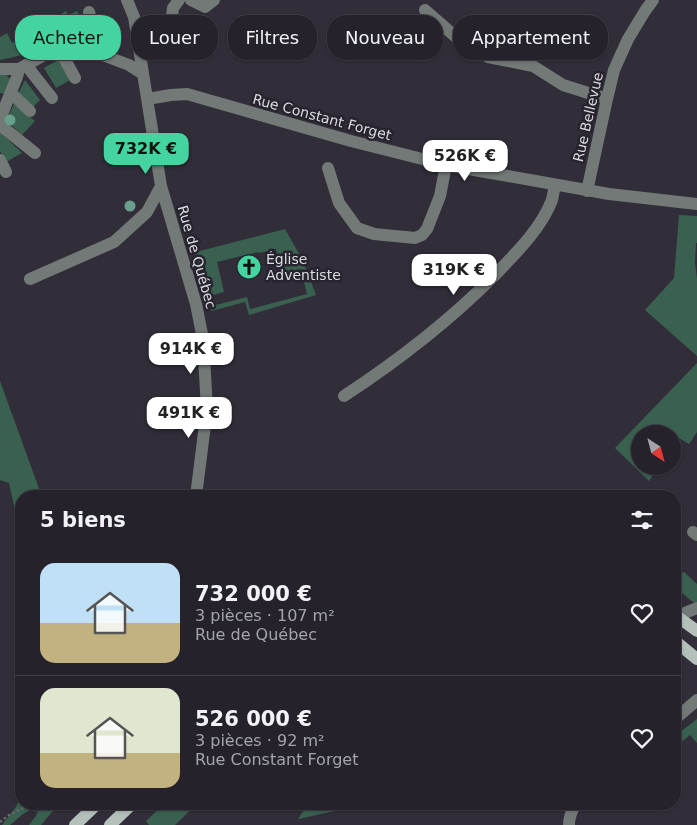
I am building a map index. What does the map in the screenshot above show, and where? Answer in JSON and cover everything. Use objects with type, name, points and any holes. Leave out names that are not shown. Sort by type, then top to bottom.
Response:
[{"type":"main road","points":[[681,619],[697,631]]},
{"type":"main road","points":[[681,646],[697,659]]},
{"type":"main road","points":[[76,825],[91,810]]},
{"type":"main road","points":[[110,825],[126,810]]},
{"type":"street","name":"Rue de Québec","points":[[127,0],[133,15]]},
{"type":"street","points":[[172,15],[173,8],[179,0]]},
{"type":"street","points":[[191,0],[205,7],[214,0]]},
{"type":"street","name":"Rue Bellevue","points":[[587,191],[614,70],[628,39],[653,0]]},
{"type":"street","points":[[425,10],[456,38],[488,57],[533,66],[563,85],[607,99]]},
{"type":"street","points":[[0,69],[22,67],[35,60]]},
{"type":"street","points":[[65,60],[75,78]]},
{"type":"street","points":[[116,60],[144,74]]},
{"type":"street","name":"Rue de Québec","points":[[141,60],[161,186],[196,304],[203,339],[207,409],[197,490]]},
{"type":"street","points":[[0,119],[22,67]]},
{"type":"street","points":[[22,67],[52,98]]},
{"type":"street","points":[[11,93],[30,111]]},
{"type":"street","name":"Rue Constant Forget","points":[[147,99],[187,94],[341,138],[446,165],[587,191],[697,204]]},
{"type":"street","points":[[0,125],[35,153]]},
{"type":"street","points":[[0,160],[6,172]]},
{"type":"street","points":[[328,168],[340,203],[357,228],[374,234],[415,238],[422,235],[427,229],[440,196],[446,165]]},
{"type":"street","points":[[344,396],[413,348],[470,300],[514,255],[536,228],[552,200],[556,185]]},
{"type":"street","points":[[30,279],[114,242],[146,212],[161,186]]},
{"type":"street","points":[[681,613],[697,608]]},
{"type":"street","points":[[681,714],[697,700]]},
{"type":"street","points":[[569,825],[573,810]]},
{"type":"path","points":[[0,822],[19,810]]},
{"type":"green space","points":[[66,11],[68,15],[60,15]]},
{"type":"green space","points":[[77,11],[79,15],[68,15]]},
{"type":"green space","points":[[7,33],[12,43],[15,41],[15,57],[0,60],[0,37]]},
{"type":"green space","points":[[58,60],[72,79],[56,88],[44,68]]},
{"type":"green space","points":[[0,74],[7,75],[11,81],[6,94],[0,93]]},
{"type":"green space","points":[[25,80],[40,100],[32,108],[18,94]]},
{"type":"green space","points":[[14,104],[35,121],[22,135],[6,120]]},
{"type":"green space","points":[[0,132],[22,153],[6,162],[0,151]]},
{"type":"green space","points":[[679,215],[697,216],[695,263],[697,279],[697,356],[645,310],[674,278]]},
{"type":"green space","points":[[285,229],[302,259],[316,295],[249,315],[245,302],[211,311],[212,306],[247,297],[250,309],[307,294],[301,269],[282,274],[276,249],[217,262],[224,292],[213,295],[206,292],[196,252]]},
{"type":"green space","points":[[697,363],[697,432],[689,444],[681,439],[681,425],[637,425]]},
{"type":"green space","points":[[0,381],[40,490],[15,490],[15,510],[9,483],[0,480]]},
{"type":"green space","points":[[631,431],[631,464],[615,448]]},
{"type":"green space","points":[[643,475],[653,475],[649,481]]},
{"type":"green space","points":[[681,572],[684,572],[697,584],[697,603],[694,603],[681,592]]},
{"type":"green space","points":[[697,719],[697,743],[690,735],[681,742],[681,731]]},
{"type":"green space","points":[[15,808],[15,810],[30,810],[10,825],[2,825]]},
{"type":"green space","points":[[38,810],[54,810],[41,825],[29,825]]},
{"type":"green space","points":[[158,810],[191,810],[175,825],[149,825],[146,821]]},
{"type":"green space","points":[[304,810],[339,810],[298,819]]},
{"type":"place","name":"Église Adventiste","points":[[249,267]]}]
